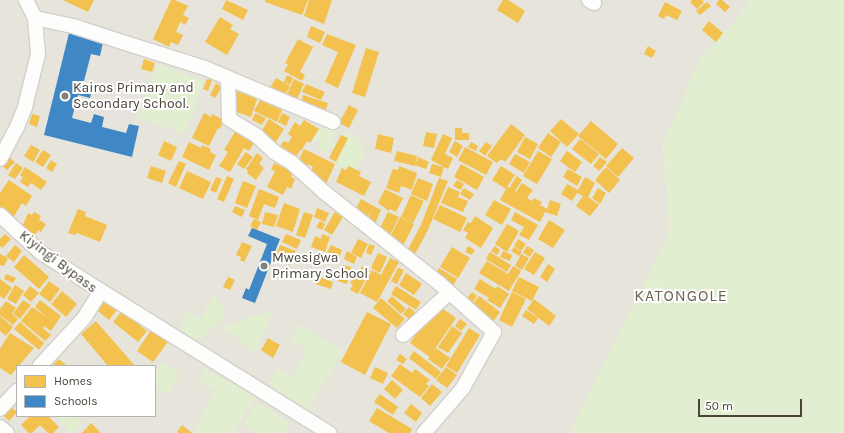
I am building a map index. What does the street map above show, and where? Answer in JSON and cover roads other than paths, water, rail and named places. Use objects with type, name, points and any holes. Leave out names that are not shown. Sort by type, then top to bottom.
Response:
[{"type":"street","points":[[0,159],[17,127],[35,72],[38,54],[35,18],[26,0]]},
{"type":"street","points":[[35,18],[94,33],[205,68],[333,122]]},
{"type":"street","points":[[228,78],[229,119],[257,136],[274,152],[292,163],[324,192],[439,283],[494,332],[463,388],[424,433]]},
{"type":"street","name":"Kiyingi Bypass","points":[[0,215],[40,252],[101,291],[85,317],[41,365]]},
{"type":"street","points":[[101,291],[329,433]]},
{"type":"street","points":[[403,335],[449,293]]},
{"type":"street","points":[[0,409],[16,392]]},
{"type":"street","points":[[0,427],[7,433]]},
{"type":"place","name":"Kairos Primary and Secondary School.","points":[[65,96]]},
{"type":"place","name":"Mwesigwa Primary School","points":[[264,266]]},
{"type":"district","name":"KATONGOLE","points":[[681,296]]}]
